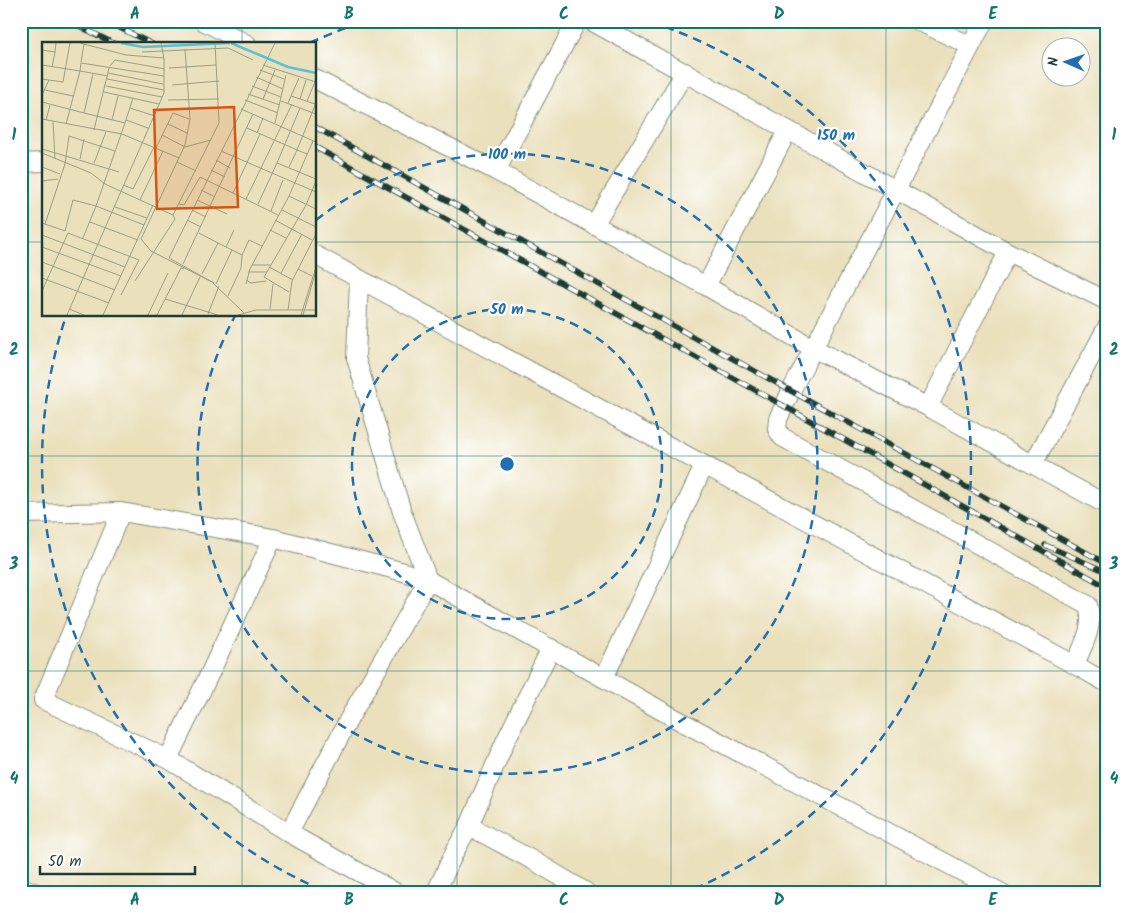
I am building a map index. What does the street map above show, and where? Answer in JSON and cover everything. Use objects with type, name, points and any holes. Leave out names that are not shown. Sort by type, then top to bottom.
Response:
[{"type":"street","points":[[203,21],[243,42]]},
{"type":"street","points":[[496,171],[577,21]]},
{"type":"street","points":[[591,21],[1008,252],[1107,301]]},
{"type":"street","points":[[918,21],[971,46]]},
{"type":"street","points":[[984,21],[813,348],[778,419],[777,429],[782,438],[1088,605],[1091,615],[1090,626],[1075,665]]},
{"type":"street","points":[[594,225],[685,72]]},
{"type":"street","points":[[316,80],[496,171],[706,286],[813,348],[928,407],[1107,506]]},
{"type":"street","points":[[706,286],[788,130]]},
{"type":"street","points":[[21,162],[42,162]]},
{"type":"street","points":[[928,407],[1008,252]]},
{"type":"street","points":[[316,256],[1107,683]]},
{"type":"street","points":[[358,279],[356,358],[402,512],[428,580]]},
{"type":"street","points":[[1033,464],[1107,327]]},
{"type":"street","points":[[604,678],[704,466]]},
{"type":"street","points":[[21,514],[121,512],[273,538],[428,580],[688,725],[1000,892]]},
{"type":"street","points":[[121,512],[43,700],[168,759],[289,833],[395,892]]},
{"type":"street","points":[[168,759],[273,538]]},
{"type":"street","points":[[289,833],[350,717],[428,580]]},
{"type":"street","points":[[436,892],[469,826],[506,742],[551,648]]},
{"type":"street","points":[[469,826],[586,892]]},
{"type":"street","points":[[21,887],[34,892]]},
{"type":"railway","points":[[69,21],[111,42]]},
{"type":"railway","points":[[106,21],[148,42]]},
{"type":"railway","points":[[316,128],[1107,564]]},
{"type":"railway","points":[[316,148],[1107,587]]},
{"type":"railway","points":[[1045,545],[1107,572]]}]
